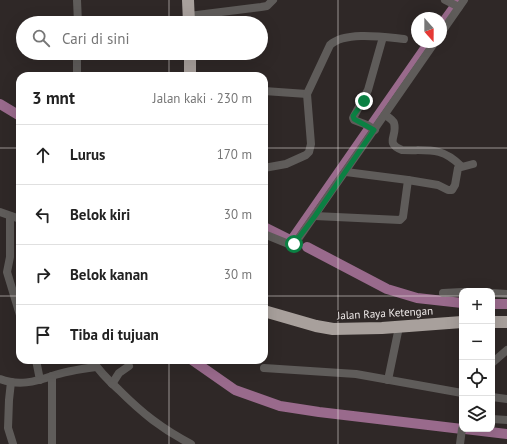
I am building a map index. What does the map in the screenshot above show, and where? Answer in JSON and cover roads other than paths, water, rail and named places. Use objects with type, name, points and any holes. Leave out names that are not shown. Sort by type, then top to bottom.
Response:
[{"type":"highway","points":[[188,0],[189,16]]},
{"type":"highway","points":[[190,60],[190,72]]},
{"type":"highway","name":"Jalan Raya Ketengan","points":[[268,312],[316,326],[333,329],[398,327],[459,322]]},
{"type":"highway","points":[[495,322],[507,322]]},
{"type":"street","points":[[77,0],[78,16]]},
{"type":"street","points":[[207,16],[267,6],[273,0]]},
{"type":"street","points":[[447,20],[455,3]]},
{"type":"street","points":[[268,167],[286,164],[306,155],[309,152],[311,144],[307,94],[330,45],[334,41],[349,37],[383,37],[404,39]]},
{"type":"street","points":[[371,128],[354,120],[353,116],[364,101],[383,37]]},
{"type":"street","points":[[268,236],[286,243],[294,244],[346,172],[371,128],[385,115],[431,48]]},
{"type":"street","points":[[77,60],[77,72]]},
{"type":"street","points":[[268,91],[307,94]]},
{"type":"street","points":[[385,115],[393,121],[392,140],[393,145],[396,148],[402,150],[442,152],[455,160],[461,166]]},
{"type":"street","points":[[346,172],[438,185],[448,190],[452,190],[455,185],[458,170],[461,166],[473,164]]},
{"type":"street","points":[[315,216],[400,220],[403,217],[408,180]]},
{"type":"street","points":[[0,212],[16,218]]},
{"type":"street","points":[[10,216],[10,257],[4,267],[8,274],[16,301]]},
{"type":"street","points":[[443,293],[459,292]]},
{"type":"street","points":[[495,293],[507,294]]},
{"type":"street","points":[[388,380],[398,327]]},
{"type":"street","points":[[495,360],[507,350]]},
{"type":"street","points":[[37,364],[40,380]]},
{"type":"street","points":[[0,379],[11,382],[29,382],[94,364],[114,381],[150,419],[191,444]]},
{"type":"street","points":[[114,381],[119,373],[129,366]]},
{"type":"street","points":[[264,368],[349,374],[459,392]]},
{"type":"street","points":[[52,376],[52,444]]},
{"type":"street","points":[[11,382],[8,428],[13,444]]},
{"type":"street","points":[[495,397],[507,399]]},
{"type":"street","points":[[495,419],[507,420]]},
{"type":"street","points":[[460,444],[462,432]]},
{"type":"waterway","points":[[447,14],[457,0]]},
{"type":"waterway","points":[[290,239],[423,48]]},
{"type":"waterway","points":[[0,104],[16,114]]},
{"type":"waterway","points":[[268,229],[292,241]]},
{"type":"waterway","points":[[307,247],[387,289],[417,298],[459,303]]},
{"type":"waterway","points":[[495,304],[507,304]]},
{"type":"waterway","points":[[198,364],[235,390],[280,406],[459,429]]},
{"type":"waterway","points":[[490,432],[507,434]]}]
